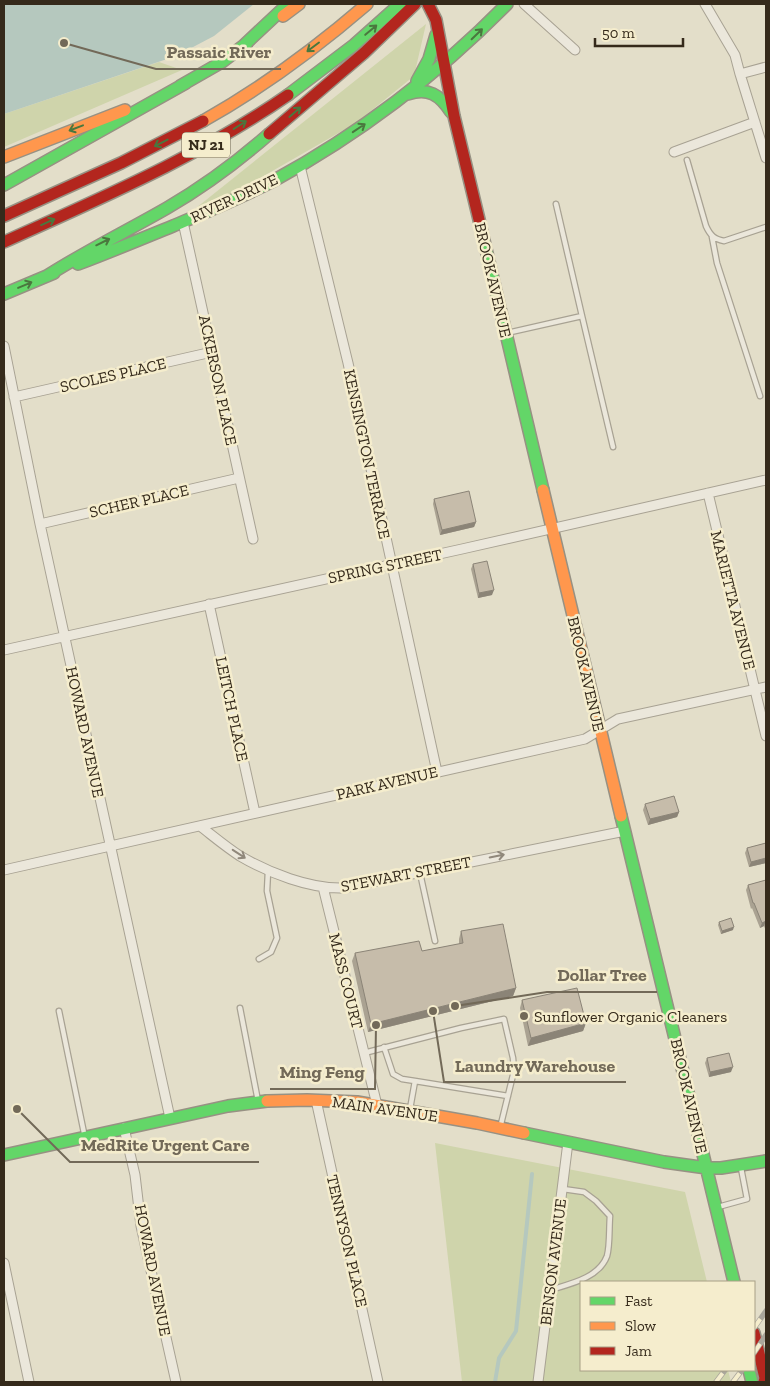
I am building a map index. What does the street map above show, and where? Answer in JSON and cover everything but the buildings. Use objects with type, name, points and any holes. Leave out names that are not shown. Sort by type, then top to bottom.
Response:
[{"type":"main road","points":[[242,47],[288,4]]},
{"type":"main road","points":[[4,185],[77,142],[222,62],[299,4]]},
{"type":"main road","name":"NJ 21","points":[[4,242],[126,186],[202,148],[232,130],[276,103],[351,47],[393,19],[400,4]]},
{"type":"main road","points":[[46,276],[81,254],[159,213],[208,182],[247,153],[380,40],[393,19],[415,4]]},
{"type":"main road","points":[[404,96],[418,80],[429,62],[434,48],[436,20],[428,4]]},
{"type":"main road","name":"RIVER DRIVE","points":[[4,294],[241,197],[300,166],[357,130],[404,96],[469,42],[508,4]]},
{"type":"main road","name":"NJ 21","points":[[4,216],[154,147],[220,111],[298,59],[366,5]]},
{"type":"main road","name":"BROOK AVENUE","points":[[436,20],[454,116],[734,1281]]},
{"type":"main road","points":[[4,157],[139,105],[186,83]]},
{"type":"main road","points":[[404,96],[414,91],[423,90],[430,92],[444,102],[454,116]]},
{"type":"main road","name":"MAIN AVENUE","points":[[4,1156],[228,1106],[258,1102],[316,1100],[377,1105],[664,1162],[707,1168],[721,1168],[766,1161]]},
{"type":"main road","points":[[755,1337],[765,1378],[764,1382]]},
{"type":"street","points":[[524,4],[575,50]]},
{"type":"street","points":[[705,4],[735,54],[766,158]]},
{"type":"street","points":[[740,74],[766,67]]},
{"type":"street","points":[[674,152],[755,122]]},
{"type":"street","name":"KENSINGTON TERRACE","points":[[300,166],[348,363],[438,772]]},
{"type":"street","name":"ACKERSON PLACE","points":[[183,222],[252,539]]},
{"type":"street","name":"HOWARD AVENUE","points":[[4,346],[64,636],[170,1118]]},
{"type":"street","name":"SCOLES PLACE","points":[[14,397],[212,352]]},
{"type":"street","name":"SCHER PLACE","points":[[40,524],[239,478]]},
{"type":"street","name":"SPRING STREET","points":[[4,650],[766,480]]},
{"type":"street","name":"MARIETTA AVENUE","points":[[708,493],[766,736]]},
{"type":"street","name":"LEITCH PLACE","points":[[210,604],[254,813]]},
{"type":"street","name":"PARK AVENUE","points":[[4,870],[585,739],[618,719],[766,687]]},
{"type":"street","name":"STEWART STREET","points":[[200,826],[239,855],[268,869],[307,883],[323,887],[343,888],[419,871],[625,832]]},
{"type":"street","name":"MASS COURT","points":[[323,887],[377,1105]]},
{"type":"street","name":"TENNYSON PLACE","points":[[316,1100],[378,1382]]},
{"type":"street","name":"HOWARD AVENUE","points":[[124,1128],[135,1174],[141,1226],[176,1382]]},
{"type":"street","name":"BENSON AVENUE","points":[[538,1382],[568,1142]]},
{"type":"street","points":[[4,1263],[29,1382]]},
{"type":"lane","points":[[686,160],[706,226],[712,237],[717,263],[760,396]]},
{"type":"lane","points":[[556,204],[613,447]]},
{"type":"lane","points":[[712,237],[724,241],[766,227]]},
{"type":"lane","points":[[506,333],[582,316]]},
{"type":"lane","points":[[259,959],[271,952],[277,938],[267,891],[268,869]]},
{"type":"lane","points":[[419,871],[435,941]]},
{"type":"lane","points":[[240,1008],[258,1102]]},
{"type":"lane","points":[[59,1011],[85,1137]]},
{"type":"lane","points":[[364,1053],[504,1019],[514,1071],[500,1128]]},
{"type":"lane","points":[[384,1047],[393,1074],[402,1079],[508,1096]]},
{"type":"lane","points":[[410,1111],[415,1082]]},
{"type":"lane","points":[[716,1208],[747,1199],[740,1165]]},
{"type":"lane","points":[[563,1189],[584,1192],[596,1201],[610,1216],[607,1256],[600,1268],[581,1281]]},
{"type":"lane","points":[[550,1290],[580,1282]]},
{"type":"green space","points":[[426,24],[414,76],[356,123],[225,198],[196,208]]},
{"type":"green space","points":[[159,62],[182,70],[4,147],[4,114]]},
{"type":"green space","points":[[435,1143],[685,1192],[707,1281],[580,1281],[580,1371],[728,1371],[731,1382],[462,1382]]},
{"type":"shaded area","points":[[4,4],[254,4],[214,36],[176,56],[4,114]]},
{"type":"waterway","points":[[495,1382],[499,1358],[516,1331],[532,1174]]},
{"type":"railway","points":[[755,1327],[766,1311]]},
{"type":"railway","points":[[755,1352],[766,1335]]},
{"type":"railway","points":[[716,1382],[724,1371]]},
{"type":"railway","points":[[733,1382],[741,1371]]},
{"type":"traffic: fast","points":[[242,47],[288,4]]},
{"type":"traffic: fast","points":[[288,95],[354,45],[400,4]]},
{"type":"traffic: fast","points":[[78,264],[223,205],[305,163],[367,123],[425,79],[507,4]]},
{"type":"traffic: fast","points":[[417,81],[429,59],[436,35]]},
{"type":"traffic: fast","points":[[180,86],[222,62],[247,43]]},
{"type":"traffic: fast","points":[[4,185],[186,83]]},
{"type":"traffic: fast","points":[[408,94],[422,91],[433,94],[451,112]]},
{"type":"traffic: fast","points":[[47,276],[194,192],[269,134]]},
{"type":"traffic: fast","points":[[482,232],[543,490]]},
{"type":"traffic: fast","points":[[4,294],[54,273]]},
{"type":"traffic: fast","points":[[621,816],[734,1281]]},
{"type":"traffic: fast","points":[[4,1155],[228,1106],[267,1101]]},
{"type":"traffic: fast","points":[[524,1133],[664,1162],[707,1168],[721,1168],[766,1161]]},
{"type":"traffic: fast","points":[[749,1371],[752,1382]]},
{"type":"traffic: slow","points":[[283,16],[299,4]]},
{"type":"traffic: slow","points":[[203,121],[288,67],[367,4]]},
{"type":"traffic: slow","points":[[4,157],[125,110]]},
{"type":"traffic: slow","points":[[543,490],[621,816]]},
{"type":"traffic: slow","points":[[267,1101],[357,1102],[524,1133]]},
{"type":"traffic: jam","points":[[269,134],[364,53],[415,4]]},
{"type":"traffic: jam","points":[[428,4],[436,20],[454,116],[482,232]]},
{"type":"traffic: jam","points":[[4,242],[185,157],[255,117],[288,95]]},
{"type":"traffic: jam","points":[[4,216],[121,163],[203,121]]},
{"type":"traffic: jam","points":[[755,1337],[765,1378],[764,1382]]},
{"type":"place","name":"Passaic River","points":[[64,43]]},
{"type":"place","name":"Dollar Tree","points":[[455,1006]]},
{"type":"place","name":"Laundry Warehouse","points":[[433,1011]]},
{"type":"place","name":"Sunflower Organic Cleaners","points":[[524,1016]]},
{"type":"place","name":"Ming Feng","points":[[376,1025]]},
{"type":"place","name":"MedRite Urgent Care","points":[[17,1109]]}]
